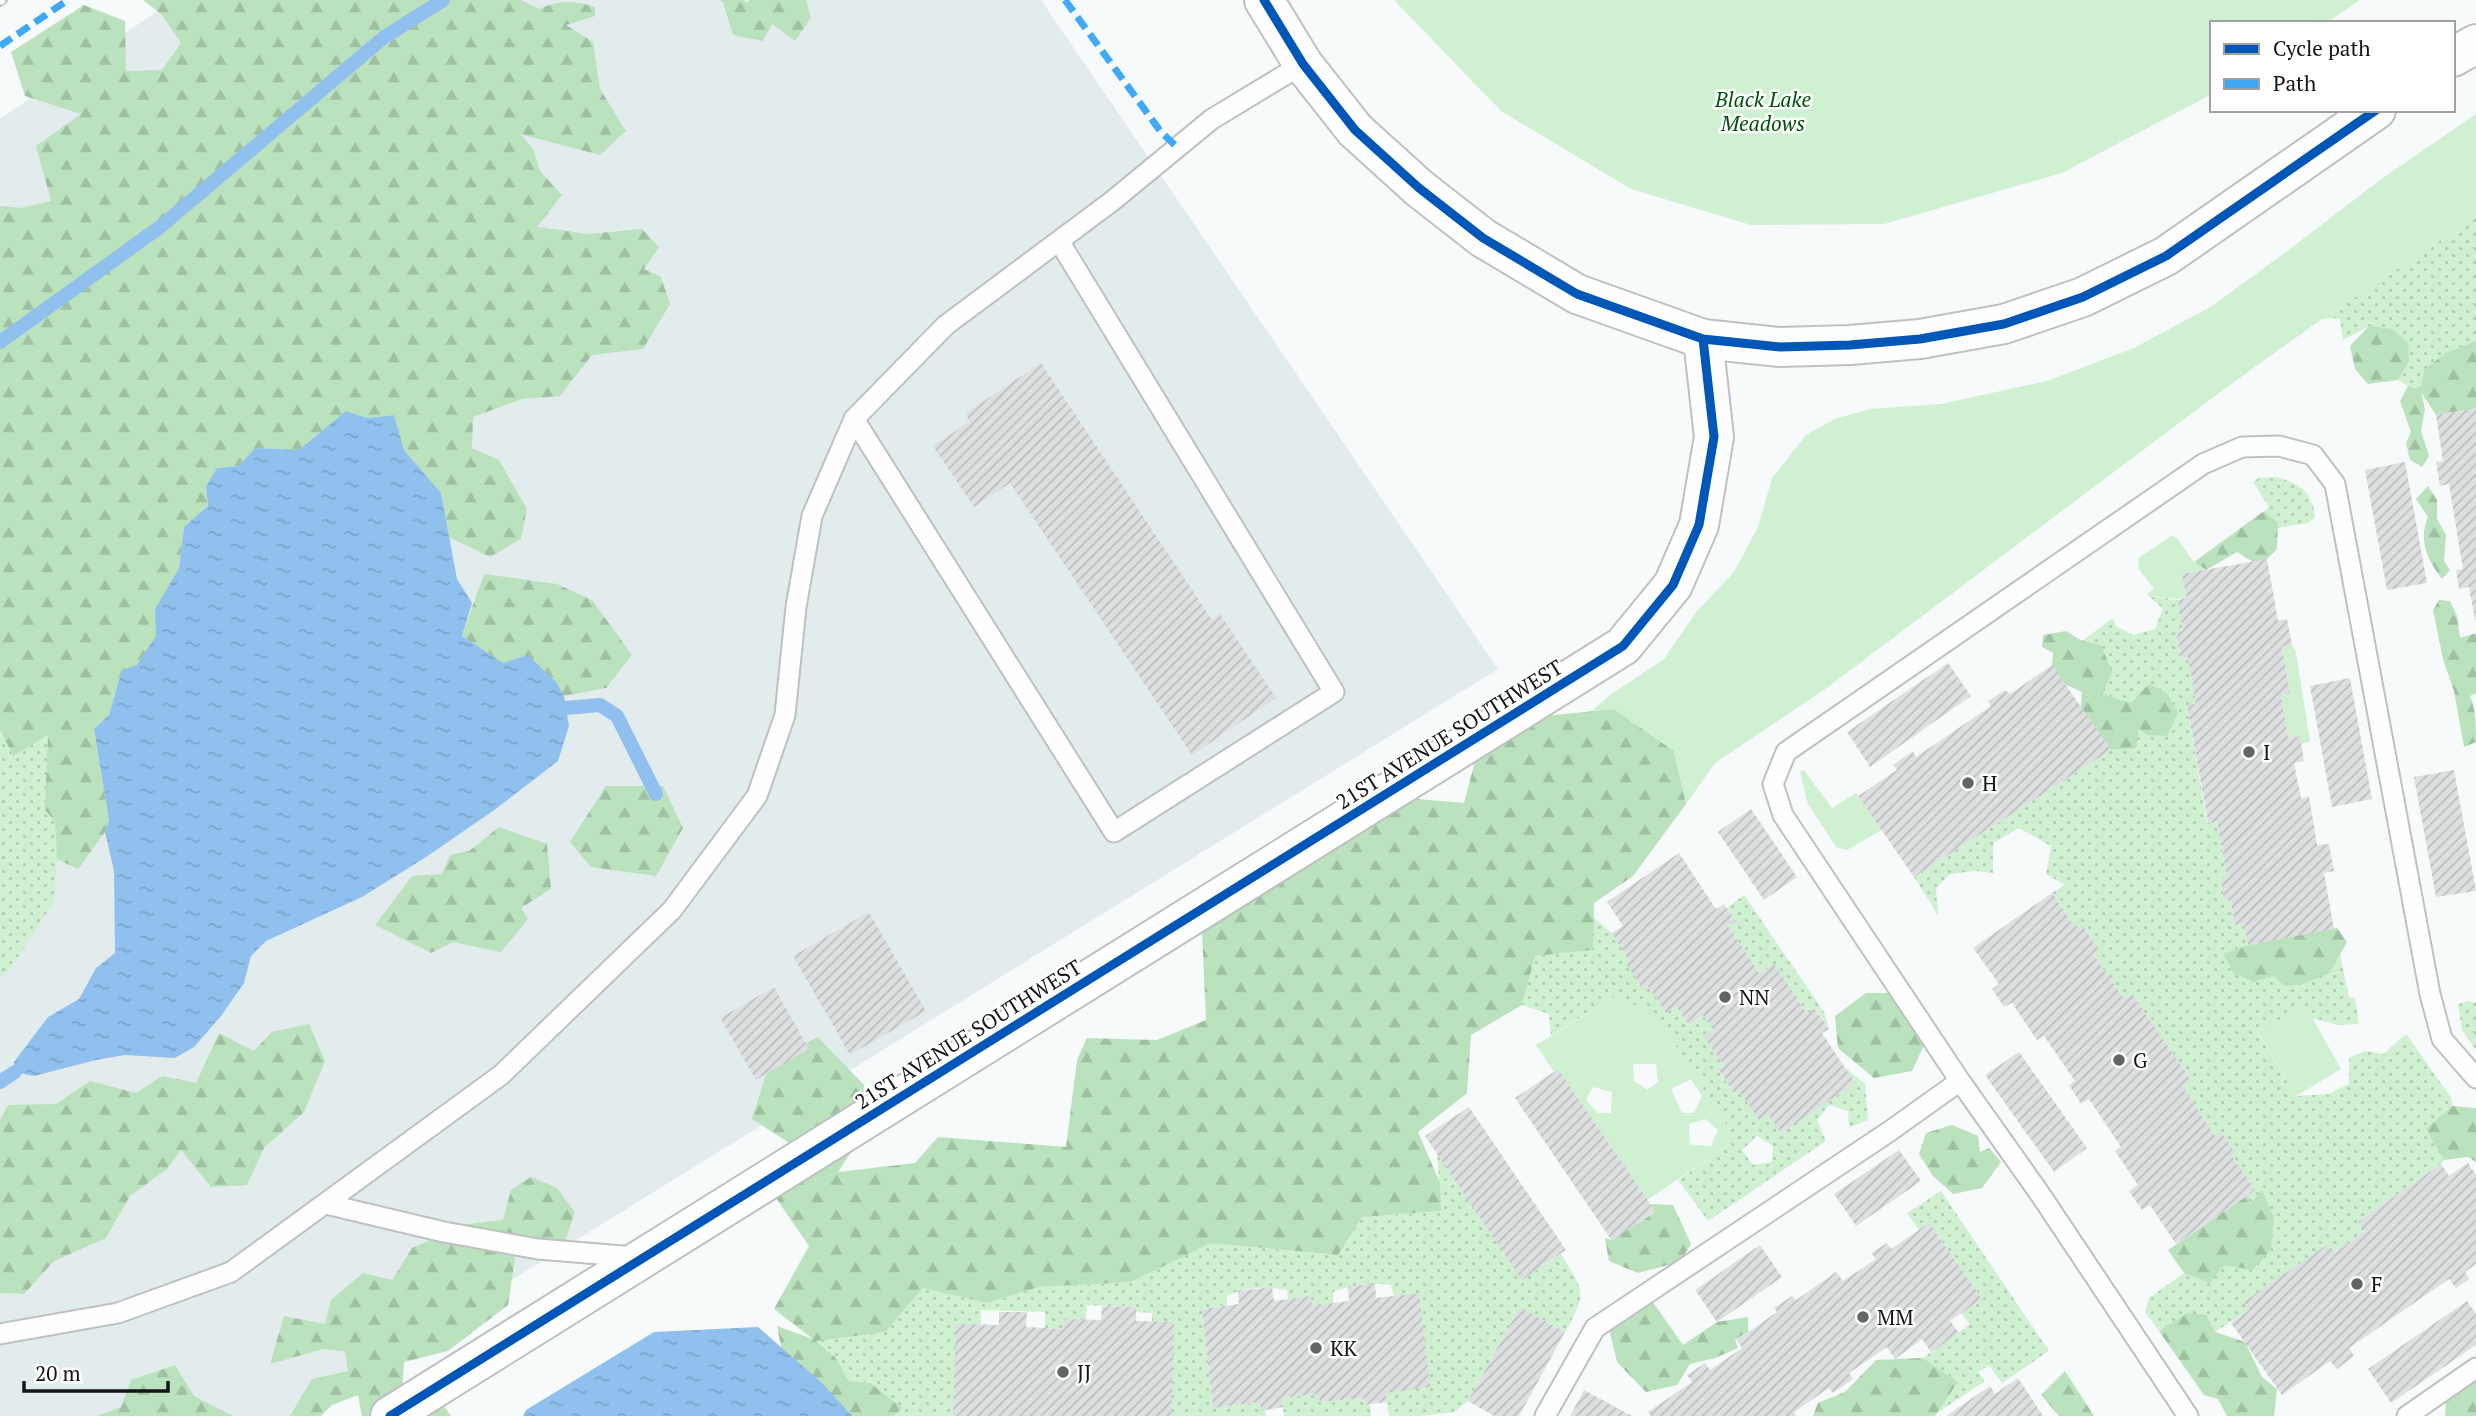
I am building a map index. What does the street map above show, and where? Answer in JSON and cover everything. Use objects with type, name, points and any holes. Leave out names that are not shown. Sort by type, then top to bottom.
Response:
[{"type":"street","points":[[1264,0],[1303,64],[1355,131],[1419,188],[1483,238],[1577,294],[1703,339],[1780,347],[1906,340],[2004,324],[2070,302],[2166,257],[2372,112]]},
{"type":"street","points":[[2455,56],[2476,44]]},
{"type":"street","name":"21ST AVENUE SOUTHWEST","points":[[390,1416],[1623,646],[1673,586],[1699,525],[1714,437],[1703,339]]},
{"type":"lane","points":[[0,1334],[118,1313],[231,1272],[501,1075],[672,910],[757,796],[785,715],[796,607],[812,516],[853,419],[946,325],[1111,202],[1213,119],[1303,64]]},
{"type":"lane","points":[[853,419],[1114,832],[1334,692],[1059,241]]},
{"type":"lane","points":[[2188,1416],[2040,1194],[1960,1081],[1783,814],[1773,784],[1786,752],[2203,464],[2242,447],[2279,446],[2313,455],[2335,484],[2430,994],[2442,1039],[2476,1078]]},
{"type":"lane","points":[[1545,1416],[1595,1328],[1960,1081]]},
{"type":"lane","points":[[327,1204],[444,1232],[525,1247],[642,1258]]},
{"type":"lane","points":[[2407,1416],[2476,1368]]},
{"type":"shaded area","points":[[276,0],[1041,0],[1498,669],[292,1416],[0,1416],[0,119],[166,5]]},
{"type":"green space","points":[[143,0],[521,0],[539,9],[566,2],[595,7],[595,16],[566,25],[593,42],[600,89],[626,131],[600,155],[520,134],[533,149],[540,171],[562,195],[537,227],[589,234],[642,229],[659,247],[644,269],[661,277],[670,304],[643,349],[592,355],[560,396],[522,399],[473,417],[472,448],[499,460],[527,509],[521,539],[490,557],[449,537],[441,493],[404,450],[394,415],[367,418],[346,411],[299,450],[255,448],[239,466],[217,468],[206,486],[208,506],[184,527],[179,568],[155,609],[157,636],[137,665],[122,671],[109,715],[94,729],[109,820],[105,832],[78,869],[57,859],[55,821],[45,810],[48,735],[13,756],[0,729],[0,206],[21,208],[51,201],[36,146],[81,114],[25,96],[11,52],[84,5],[125,21],[126,71],[162,70],[181,43],[162,15]]},
{"type":"green space","points":[[719,0],[744,0],[746,3],[750,0],[806,0],[811,18],[795,41],[772,24],[763,41],[733,35],[723,2]]},
{"type":"green space","name":"Black Lake Meadows","points":[[1394,0],[2360,0],[2329,21],[2210,21],[2210,95],[2062,173],[1884,224],[1751,225],[1631,189],[1501,111]]},
{"type":"green space","points":[[2476,114],[2476,216],[2322,319],[2227,387],[1828,687],[1715,763],[1686,804],[1674,751],[1614,709],[1592,711],[1610,695],[1663,660],[1698,610],[1734,572],[1758,527],[1772,478],[1806,435],[1835,419],[1870,409],[1941,404],[2047,381],[2134,348],[2212,306],[2380,180]]},
{"type":"green space","points":[[2476,216],[2476,341],[2446,353],[2420,389],[2398,380],[2409,361],[2369,326],[2343,340],[2340,318],[2322,319]]},
{"type":"green space","points":[[2369,326],[2392,329],[2408,343],[2409,361],[2398,380],[2368,384],[2355,369],[2350,346]]},
{"type":"green space","points":[[2476,341],[2476,408],[2436,415],[2421,392],[2425,409],[2421,431],[2429,456],[2422,467],[2410,460],[2406,443],[2411,432],[2400,401],[2408,386],[2420,389],[2425,369],[2446,353]]},
{"type":"green space","points":[[2276,477],[2292,482],[2308,495],[2315,517],[2308,523],[2277,528],[2278,523],[2264,511],[2269,507],[2253,482],[2259,478]]},
{"type":"green space","points":[[2428,486],[2437,500],[2437,519],[2446,535],[2444,561],[2450,570],[2442,579],[2426,549],[2424,534],[2428,517],[2416,499]]},
{"type":"green space","points":[[2264,511],[2278,523],[2277,549],[2267,559],[2253,562],[2237,552],[2206,570],[2194,562]]},
{"type":"green space","points":[[2171,536],[2176,537],[2194,562],[2206,570],[2183,574],[2187,598],[2149,596],[2147,594],[2154,589],[2138,568],[2139,558]]},
{"type":"green space","points":[[484,574],[557,584],[592,600],[632,655],[606,688],[564,696],[557,683],[503,663],[462,636]]},
{"type":"green space","points":[[2149,596],[2178,600],[2183,631],[2176,633],[2181,658],[2188,657],[2196,704],[2187,706],[2207,823],[2217,822],[2227,877],[2221,878],[2224,898],[2230,898],[2235,925],[2244,924],[2248,945],[2224,954],[2273,976],[2330,973],[2340,955],[2349,997],[2355,998],[2359,1024],[2338,1025],[2312,1018],[2304,1006],[2258,1033],[2296,1096],[2329,1094],[2349,1084],[2349,1058],[2365,1051],[2384,1054],[2406,1034],[2452,1099],[2452,1106],[2427,1129],[2444,1160],[2441,1164],[2359,1221],[2365,1231],[2335,1253],[2328,1244],[2245,1302],[2249,1310],[2215,1332],[2187,1313],[2159,1331],[2145,1312],[2149,1298],[2184,1273],[2210,1283],[2262,1190],[2249,1205],[2248,1195],[2255,1190],[2231,1155],[2234,1153],[2215,1136],[2182,1086],[2191,1080],[2132,994],[2124,999],[2093,954],[2098,949],[2082,925],[2076,929],[2052,893],[2065,885],[2046,874],[2051,846],[2019,828],[1993,843],[1993,873],[1975,871],[1950,874],[1936,888],[1938,915],[1914,877],[2111,750],[2124,749],[2131,703],[2101,694],[2101,645],[2082,641],[2113,618],[2116,626],[2133,635],[2155,629],[2163,609]]},
{"type":"green space","points":[[2439,600],[2450,601],[2457,616],[2460,638],[2476,633],[2476,693],[2470,696],[2475,712],[2476,742],[2464,747],[2454,691],[2443,659],[2433,610]]},
{"type":"green space","points":[[2066,631],[2082,641],[2101,645],[2112,672],[2102,694],[2131,703],[2149,684],[2167,693],[2178,713],[2167,736],[2148,735],[2139,729],[2136,748],[2111,750],[2081,707],[2082,692],[2065,684],[2052,665],[2053,653],[2042,647],[2043,635]]},
{"type":"green space","points":[[2292,645],[2296,652],[2310,741],[2301,744],[2299,736],[2288,738],[2281,695],[2290,693],[2282,647]]},
{"type":"green space","points":[[1614,709],[1674,751],[1686,804],[1633,876],[1594,903],[1593,950],[1535,956],[1522,1005],[1471,1035],[1467,1093],[1418,1132],[1440,1183],[1441,1211],[1362,1217],[1338,1255],[1211,1243],[1131,1282],[1039,1287],[987,1303],[923,1288],[885,1332],[816,1341],[835,1357],[849,1381],[870,1383],[903,1408],[893,1416],[833,1416],[783,1356],[777,1326],[813,1339],[774,1309],[809,1246],[776,1198],[788,1142],[752,1119],[770,1062],[818,1037],[864,1085],[860,1138],[838,1172],[915,1163],[938,1137],[1066,1147],[1077,1060],[1087,1038],[1157,1040],[1206,1020],[1202,932],[1253,858],[1394,797],[1464,803],[1478,750],[1526,718]]},
{"type":"green space","points":[[0,729],[13,756],[48,734],[45,810],[55,821],[57,859],[54,902],[11,968],[0,978]]},
{"type":"green space","points":[[1804,770],[1832,808],[1856,793],[1882,830],[1847,850],[1836,847],[1808,804],[1800,772]]},
{"type":"green space","points":[[606,786],[663,786],[683,828],[656,876],[591,867],[570,842]]},
{"type":"green space","points":[[499,827],[547,844],[551,889],[521,908],[528,919],[501,952],[453,942],[431,953],[375,925],[412,876],[442,874],[450,855],[469,851]]},
{"type":"green space","points":[[1744,895],[1824,1012],[1829,1029],[1816,1009],[1807,1014],[1774,965],[1760,974],[1728,926],[1736,921],[1727,908]]},
{"type":"green space","points":[[1593,917],[1612,933],[1666,1013],[1676,1006],[1689,1025],[1703,1015],[1713,1030],[1704,1037],[1724,1066],[1718,1070],[1734,1093],[1739,1090],[1768,1114],[1781,1132],[1855,1083],[1844,1067],[1865,1084],[1868,1120],[1849,1128],[1848,1111],[1829,1105],[1817,1120],[1826,1141],[1708,1221],[1678,1180],[1736,1140],[1664,1027],[1619,994],[1551,1035],[1549,1014],[1522,1005],[1535,956],[1593,950]],"holes":[[[1757,1136],[1773,1146],[1772,1162],[1753,1165],[1742,1150]]]},
{"type":"green space","points":[[2337,928],[2347,942],[2330,973],[2303,984],[2285,986],[2273,976],[2253,982],[2234,973],[2223,954],[2248,945]]},
{"type":"green space","points":[[1866,993],[1912,993],[1933,1026],[1912,1071],[1874,1078],[1838,1048],[1835,1016]]},
{"type":"green space","points":[[1619,994],[1664,1027],[1736,1140],[1647,1200],[1558,1069],[1554,1072],[1536,1045]],"holes":[[[1633,1064],[1656,1064],[1658,1082],[1647,1090],[1634,1081]],[[1691,1079],[1702,1096],[1694,1113],[1682,1113],[1671,1089]],[[1593,1087],[1612,1092],[1611,1113],[1598,1113],[1586,1100]],[[1705,1119],[1718,1130],[1711,1146],[1690,1145],[1689,1124]]]},
{"type":"green space","points":[[2468,1001],[2476,1003],[2476,1050],[2462,1030],[2458,1004]]},
{"type":"green space","points":[[2305,1005],[2341,1069],[2296,1096],[2258,1032]]},
{"type":"green space","points":[[309,1024],[325,1061],[304,1112],[264,1148],[247,1185],[211,1187],[181,1150],[167,1169],[130,1196],[106,1238],[54,1261],[24,1294],[0,1293],[0,1120],[8,1105],[56,1104],[90,1081],[136,1093],[162,1076],[196,1083],[219,1033],[254,1051],[272,1032]]},
{"type":"green space","points":[[2452,1106],[2476,1108],[2476,1162],[2468,1157],[2444,1160],[2426,1129]]},
{"type":"green space","points":[[1952,1125],[1978,1136],[1980,1152],[1989,1148],[2001,1162],[1982,1188],[1953,1194],[1933,1176],[1919,1154],[1926,1133]]},
{"type":"green space","points":[[1437,1153],[1523,1279],[1561,1254],[1575,1277],[1580,1292],[1577,1308],[1565,1332],[1520,1307],[1468,1401],[1454,1412],[1389,1416],[1386,1393],[1419,1293],[1394,1296],[1391,1285],[1384,1284],[1362,1285],[1333,1292],[1333,1304],[1312,1306],[1310,1296],[1288,1299],[1287,1290],[1249,1289],[1227,1296],[1227,1305],[1202,1309],[1213,1408],[1260,1402],[1261,1410],[1265,1410],[1266,1416],[1171,1416],[1152,1313],[1136,1312],[1136,1307],[1087,1305],[1086,1320],[1065,1319],[1064,1329],[1045,1328],[1045,1312],[981,1310],[981,1325],[959,1325],[953,1416],[893,1416],[902,1407],[870,1383],[849,1381],[835,1357],[815,1340],[885,1332],[923,1288],[987,1303],[1039,1287],[1131,1282],[1211,1243],[1338,1255],[1362,1217],[1441,1211]]},
{"type":"green space","points":[[531,1177],[557,1188],[575,1212],[565,1241],[507,1238],[515,1258],[508,1305],[448,1351],[404,1362],[402,1390],[444,1406],[451,1416],[362,1416],[358,1395],[332,1405],[321,1416],[290,1416],[312,1379],[348,1371],[345,1351],[323,1349],[270,1364],[284,1316],[325,1324],[331,1300],[363,1273],[392,1280],[412,1248],[468,1224],[503,1220],[511,1190]]},
{"type":"green space","points":[[2262,1190],[2274,1217],[2271,1250],[2252,1270],[2224,1265],[2210,1283],[2184,1273],[2168,1250],[2248,1195],[2250,1204]]},
{"type":"green space","points":[[1941,1191],[2049,1351],[2002,1383],[1989,1365],[1978,1372],[1985,1381],[1937,1413],[1958,1382],[1923,1358],[1970,1324],[1961,1313],[1982,1299],[1929,1223],[1919,1230],[1907,1213]]},
{"type":"green space","points":[[1650,1204],[1673,1205],[1691,1244],[1680,1262],[1638,1273],[1609,1261],[1605,1238],[1612,1240],[1655,1212]]},
{"type":"green space","points":[[1652,1301],[1683,1345],[1717,1322],[1748,1317],[1748,1332],[1735,1340],[1738,1348],[1715,1358],[1690,1364],[1677,1385],[1646,1392],[1617,1362],[1608,1325]]},
{"type":"green space","points":[[2187,1313],[2206,1315],[2215,1332],[2245,1342],[2262,1377],[2277,1389],[2274,1416],[2227,1416],[2218,1399],[2204,1395],[2159,1331]]},
{"type":"green space","points":[[1923,1358],[1958,1382],[1935,1416],[1813,1416],[1818,1403],[1845,1392],[1876,1360]]},
{"type":"green space","points":[[175,1365],[194,1396],[233,1416],[97,1416],[121,1407],[131,1380]]},
{"type":"green space","points":[[2476,1370],[2476,1416],[2445,1416],[2448,1375]]},
{"type":"green space","points":[[2065,1371],[2094,1416],[2059,1416],[2041,1395]]},
{"type":"green space","points":[[1319,1394],[1321,1402],[1364,1398],[1365,1405],[1370,1404],[1371,1416],[1284,1416],[1282,1398]]},
{"type":"water","points":[[346,411],[367,418],[394,415],[404,450],[441,493],[457,579],[472,603],[462,636],[503,663],[528,655],[557,683],[564,696],[569,726],[558,761],[493,811],[362,897],[266,941],[251,956],[244,983],[221,1016],[194,1047],[175,1058],[125,1055],[34,1076],[15,1072],[14,1062],[48,1017],[79,999],[96,968],[115,953],[114,871],[105,832],[109,820],[94,729],[109,715],[122,670],[137,665],[156,636],[155,609],[179,568],[184,527],[208,506],[206,486],[217,468],[239,466],[255,448],[299,450]]},
{"type":"water","points":[[758,1327],[822,1383],[852,1416],[523,1416],[526,1410],[654,1332]]},
{"type":"building","points":[[1041,363],[1212,620],[1220,614],[1276,698],[1192,755],[1010,483],[974,507],[933,446],[969,422],[966,413]]},
{"type":"building","points":[[2476,408],[2475,620],[2469,587],[2459,589],[2456,570],[2463,569],[2449,484],[2440,486],[2436,462],[2443,461],[2436,415]]},
{"type":"building","points":[[2405,462],[2427,583],[2387,590],[2365,470]]},
{"type":"building","name":"I","points":[[2267,559],[2278,621],[2287,619],[2292,645],[2282,647],[2290,693],[2281,695],[2288,738],[2300,736],[2304,761],[2294,763],[2301,798],[2309,796],[2317,845],[2329,844],[2334,871],[2324,873],[2334,929],[2248,945],[2244,924],[2235,925],[2230,898],[2224,899],[2221,878],[2227,877],[2217,822],[2208,823],[2187,705],[2196,704],[2188,657],[2181,658],[2176,632],[2183,631],[2178,600],[2187,598],[2182,574]]},
{"type":"building","points":[[1948,663],[1971,696],[1870,767],[1847,732]]},
{"type":"building","name":"H","points":[[2052,665],[2111,750],[1914,877],[1858,796],[1897,770],[1893,765],[1913,751],[1916,757],[1991,706],[1988,701],[2005,690],[2010,694]]},
{"type":"building","points":[[2350,678],[2372,799],[2332,807],[2310,686]]},
{"type":"building","points":[[2454,770],[2476,891],[2436,897],[2414,777]]},
{"type":"building","points":[[1751,809],[1797,877],[1764,900],[1718,832]]},
{"type":"building","name":"NN","points":[[1679,853],[1716,909],[1724,904],[1736,921],[1728,926],[1760,974],[1774,964],[1807,1014],[1815,1009],[1829,1029],[1822,1033],[1855,1083],[1781,1133],[1768,1114],[1759,1120],[1739,1090],[1734,1093],[1718,1069],[1724,1066],[1704,1037],[1713,1030],[1703,1015],[1689,1025],[1676,1006],[1666,1013],[1647,985],[1642,988],[1626,964],[1630,961],[1612,933],[1623,926],[1607,902]]},
{"type":"building","name":"G","points":[[2052,893],[2076,929],[2082,925],[2099,950],[2093,954],[2124,999],[2132,994],[2191,1080],[2182,1086],[2215,1136],[2221,1132],[2235,1153],[2231,1155],[2255,1190],[2176,1244],[2150,1205],[2142,1210],[2129,1191],[2138,1185],[2115,1151],[2121,1147],[2089,1099],[2081,1104],[2069,1085],[2075,1081],[2044,1036],[2037,1040],[2012,1003],[2004,1007],[1992,989],[1999,984],[1973,948]]},
{"type":"building","points":[[869,912],[926,1011],[850,1055],[793,956]]},
{"type":"building","points":[[774,987],[809,1049],[756,1080],[720,1018]]},
{"type":"building","points":[[2019,1052],[2087,1148],[2054,1172],[1985,1075]]},
{"type":"building","points":[[1558,1069],[1655,1211],[1612,1241],[1515,1098]]},
{"type":"building","points":[[1469,1107],[1566,1250],[1522,1280],[1425,1136]]},
{"type":"building","points":[[1899,1150],[1921,1181],[1856,1226],[1834,1194]]},
{"type":"building","name":"F","points":[[2468,1163],[2476,1175],[2476,1264],[2465,1272],[2469,1279],[2456,1288],[2449,1279],[2349,1348],[2354,1356],[2337,1369],[2330,1361],[2282,1395],[2231,1323],[2249,1310],[2244,1302],[2328,1244],[2335,1253],[2365,1231],[2358,1222],[2441,1164],[2449,1176]]},
{"type":"building","name":"MM","points":[[1929,1223],[1982,1299],[1950,1321],[1959,1333],[1931,1352],[1922,1339],[1895,1359],[1887,1347],[1849,1373],[1853,1379],[1833,1393],[1829,1388],[1794,1412],[1796,1416],[1651,1416],[1648,1412],[1692,1382],[1687,1375],[1705,1363],[1710,1370],[1742,1348],[1737,1340],[1777,1312],[1774,1308],[1792,1296],[1796,1300],[1836,1272],[1843,1281],[1876,1259],[1871,1253],[1887,1243],[1891,1249]]},
{"type":"building","points":[[1760,1245],[1782,1277],[1717,1322],[1695,1290]]},
{"type":"building","name":"KK","points":[[1375,1283],[1376,1298],[1419,1293],[1430,1387],[1386,1393],[1387,1402],[1365,1405],[1364,1398],[1320,1402],[1319,1394],[1282,1398],[1283,1407],[1261,1411],[1260,1402],[1213,1408],[1202,1309],[1239,1304],[1238,1291],[1272,1287],[1274,1301],[1311,1296],[1312,1306],[1349,1301],[1348,1287]]},
{"type":"building","points":[[2467,1301],[2476,1314],[2476,1345],[2391,1403],[2368,1369]]},
{"type":"building","name":"JJ","points":[[1102,1306],[1136,1307],[1136,1321],[1174,1322],[1171,1416],[953,1416],[956,1324],[999,1325],[999,1312],[1027,1312],[1026,1327],[1064,1329],[1064,1319],[1101,1320]]},
{"type":"building","points":[[1520,1307],[1565,1332],[1519,1416],[1494,1416],[1468,1401]]},
{"type":"building","points":[[2018,1378],[2043,1416],[1946,1416],[1990,1386],[1995,1394]]},
{"type":"building","points":[[1584,1390],[1597,1397],[1632,1416],[1570,1416]]},
{"type":"waterway","points":[[0,342],[160,227],[383,38],[443,0]]},
{"type":"waterway","points":[[566,708],[600,705],[617,716],[656,794]]},
{"type":"waterway","points":[[0,1082],[15,1072]]},
{"type":"railway","points":[[0,3],[4,0]]},
{"type":"marked path","points":[[0,46],[68,0]]},
{"type":"marked path","points":[[1065,0],[1161,132],[1178,148]]},
{"type":"cycle path","points":[[1264,0],[1303,64],[1355,130],[1419,188],[1483,238],[1577,294],[1703,339],[1780,347],[1920,339],[2004,324],[2083,297],[2166,256],[2373,112]]},
{"type":"cycle path","points":[[390,1416],[1623,646],[1673,585],[1699,525],[1714,437],[1703,339]]},
{"type":"place","name":"I","points":[[2249,752]]},
{"type":"place","name":"H","points":[[1968,783]]},
{"type":"place","name":"NN","points":[[1725,997]]},
{"type":"place","name":"G","points":[[2119,1060]]},
{"type":"place","name":"F","points":[[2357,1284]]},
{"type":"place","name":"MM","points":[[1863,1317]]},
{"type":"place","name":"KK","points":[[1316,1348]]},
{"type":"place","name":"JJ","points":[[1063,1372]]}]
